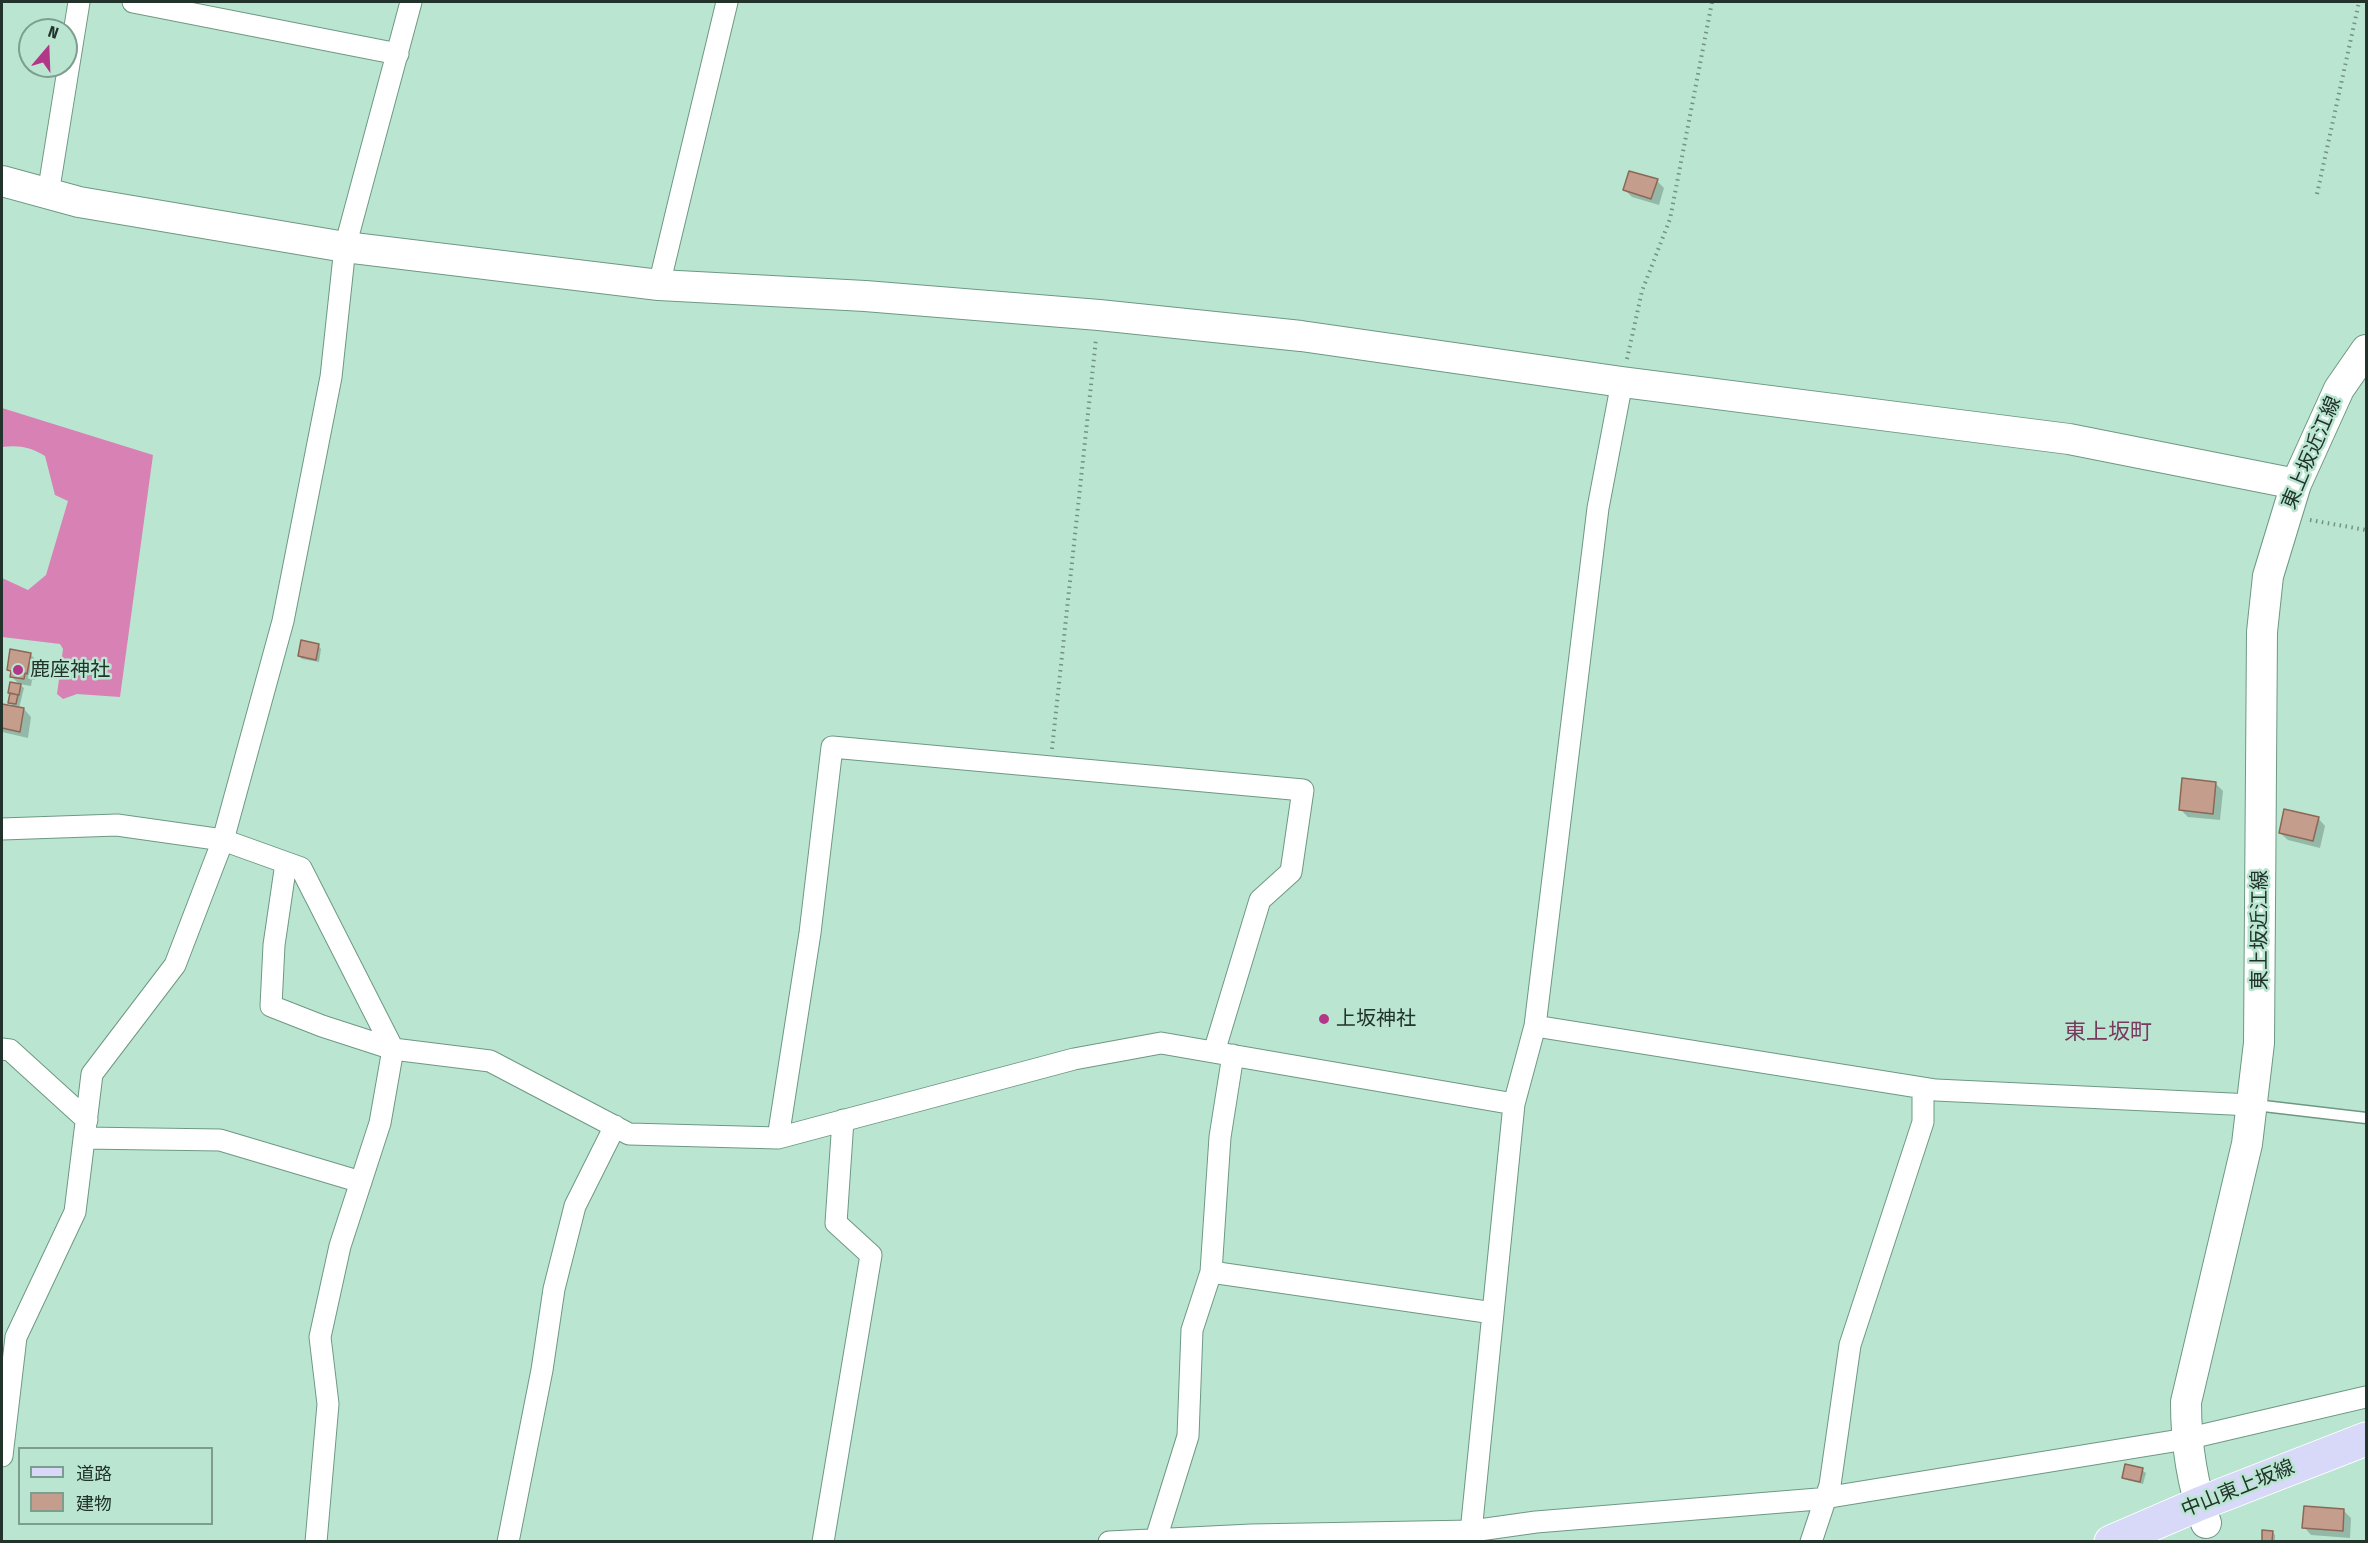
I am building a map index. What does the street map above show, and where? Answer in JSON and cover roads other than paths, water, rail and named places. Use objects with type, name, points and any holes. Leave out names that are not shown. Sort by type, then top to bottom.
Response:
[{"type":"main road","name":"中山東上坂線","points":[[2162,1542],[2203,1514],[2367,1439]]},
{"type":"main road","name":"中山東上坂線","points":[[2111,1542],[2367,1460]]},
{"type":"street","points":[[48,194],[79,2]]},
{"type":"street","points":[[133,2],[398,54]]},
{"type":"street","points":[[2,1456],[9,1336],[75,1212],[92,1074],[175,965],[223,840],[283,621],[331,377],[345,247],[411,2]]},
{"type":"street","points":[[659,285],[727,2]]},
{"type":"street","points":[[2,182],[79,202],[345,247],[659,285],[865,296],[1099,315],[1301,336],[1622,382],[2070,439],[2296,484]]},
{"type":"street","name":"東上坂近江線","points":[[2203,1514],[2186,1439],[2186,1402],[2247,1144],[2259,1043],[2262,632],[2268,576],[2296,484],[2339,389],[2367,350]]},
{"type":"street","points":[[1471,1536],[1514,1104],[1535,1026],[1598,508],[1622,382]]},
{"type":"street","points":[[778,1138],[810,933],[832,747],[1303,790],[1291,872],[1260,900],[1224,1054],[1211,1272],[1192,1330],[1188,1436],[1155,1540]]},
{"type":"street","points":[[2,829],[117,825],[223,840],[301,868],[393,1049],[380,1123],[340,1246],[320,1337],[328,1404],[316,1542]]},
{"type":"street","points":[[286,863],[274,945],[271,1006],[322,1026],[393,1049],[490,1060],[629,1134],[778,1138],[1074,1059],[1161,1043],[1514,1104]]},
{"type":"street","points":[[1535,1026],[1936,1090],[2252,1105]]},
{"type":"street","points":[[2,1049],[10,1050],[86,1129],[220,1140],[361,1182]]},
{"type":"street","points":[[1811,1542],[1830,1485],[1850,1345],[1923,1122],[1923,1088]]},
{"type":"street","points":[[823,1542],[871,1255],[836,1223],[843,1120]]},
{"type":"street","points":[[508,1542],[542,1370],[554,1288],[575,1206],[615,1126]]},
{"type":"street","points":[[1211,1272],[1493,1313]]},
{"type":"street","points":[[1109,1542],[1251,1535],[1471,1536],[1536,1522],[1825,1498],[2186,1439],[2367,1397]]},
{"type":"lane","points":[[2252,1105],[2367,1118]]},
{"type":"place","name":"鹿座神社","points":[[18,670]]},
{"type":"place","name":"上坂神社","points":[[1324,1019]]},
{"type":"district","name":"東上坂町","points":[[2108,1033]]}]
